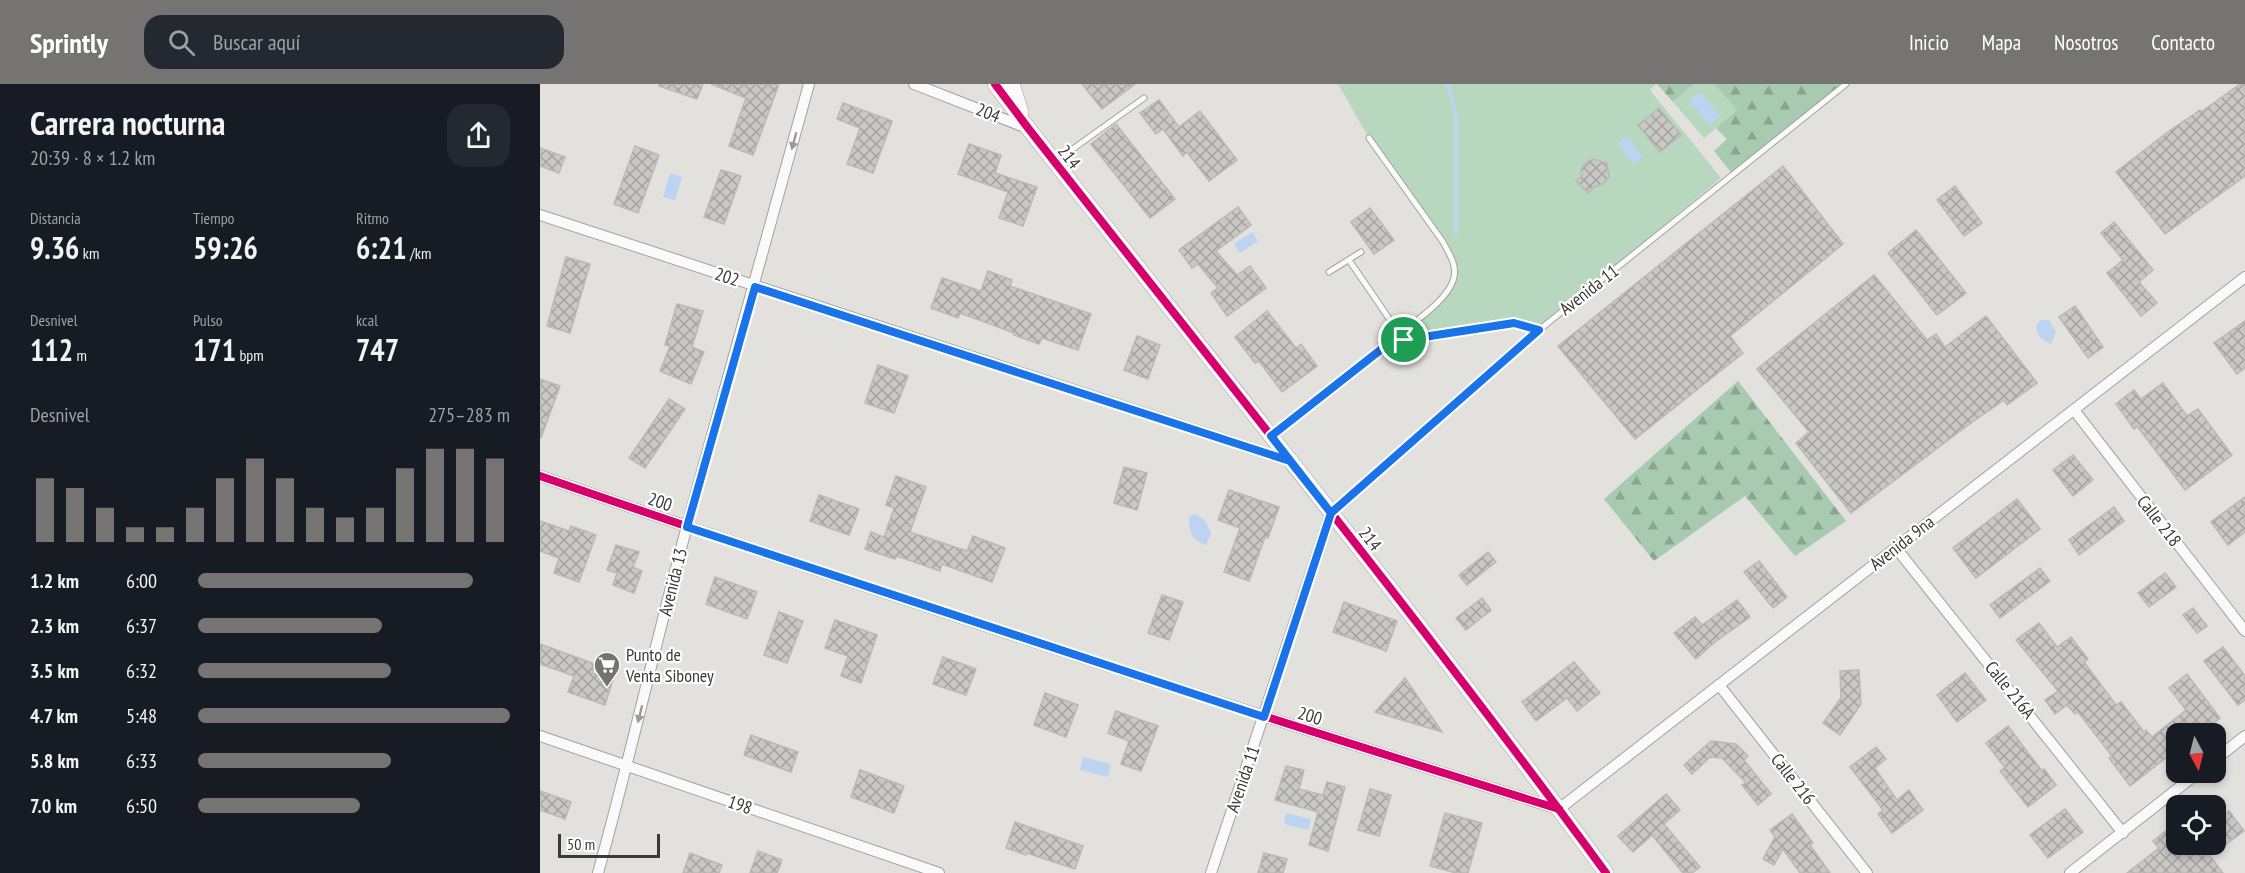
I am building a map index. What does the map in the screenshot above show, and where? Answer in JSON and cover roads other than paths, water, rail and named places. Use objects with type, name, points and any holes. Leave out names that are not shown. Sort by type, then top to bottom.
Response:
[{"type":"street","name":"Avenida 13","points":[[598,873],[687,527],[755,287],[808,84]]},
{"type":"street","name":"214","points":[[995,84],[1331,513],[1606,873]]},
{"type":"street","points":[[1012,84],[1028,129]]},
{"type":"street","name":"204","points":[[923,85],[1028,129]]},
{"type":"street","name":"202","points":[[540,215],[1290,461]]},
{"type":"street","name":"Avenida 9na","points":[[1559,809],[2245,277]]},
{"type":"street","name":"Calle 218","points":[[2074,410],[2245,631]]},
{"type":"street","name":"200","points":[[540,476],[687,527],[1264,717],[1559,809]]},
{"type":"street","name":"Avenida 11","points":[[1211,873],[1331,513]]},
{"type":"street","name":"Calle 216A","points":[[1896,548],[2123,832]]},
{"type":"street","name":"Calle 216","points":[[1719,685],[1867,873]]},
{"type":"street","name":"198","points":[[540,736],[939,873]]},
{"type":"street","points":[[2226,751],[2245,736]]},
{"type":"street","points":[[2070,873],[2185,783]]},
{"type":"lane","name":"Avenida 11","points":[[1331,513],[1539,330],[1846,84]]},
{"type":"lane","points":[[1054,162],[1144,98]]},
{"type":"lane","points":[[1369,138],[1443,242],[1452,259],[1454,269],[1454,277],[1439,301],[1400,333]]},
{"type":"lane","points":[[1329,272],[1361,252]]},
{"type":"lane","points":[[1348,260],[1404,340]]},
{"type":"lane","points":[[1271,436],[1388,344],[1514,323],[1539,330]]},
{"type":"water","points":[[1700,92],[1720,116],[1710,125],[1689,101]]},
{"type":"water","points":[[1628,137],[1643,158],[1633,164],[1618,143]]},
{"type":"water","points":[[670,173],[682,177],[675,200],[663,197]]},
{"type":"water","points":[[1252,232],[1258,241],[1240,253],[1234,244]]},
{"type":"water","points":[[2040,320],[2049,320],[2056,332],[2051,344],[2039,336],[2036,327]]},
{"type":"water","points":[[1195,514],[1205,522],[1211,534],[1206,545],[1197,541],[1191,531],[1189,517]]},
{"type":"water","points":[[1083,757],[1111,764],[1108,777],[1080,770]]},
{"type":"water","points":[[1286,813],[1311,819],[1308,830],[1284,824]]},
{"type":"waterway","points":[[1448,84],[1456,116],[1456,233]]},
{"type":"place","name":"Punto de Venta Siboney","points":[[607,688]]}]
